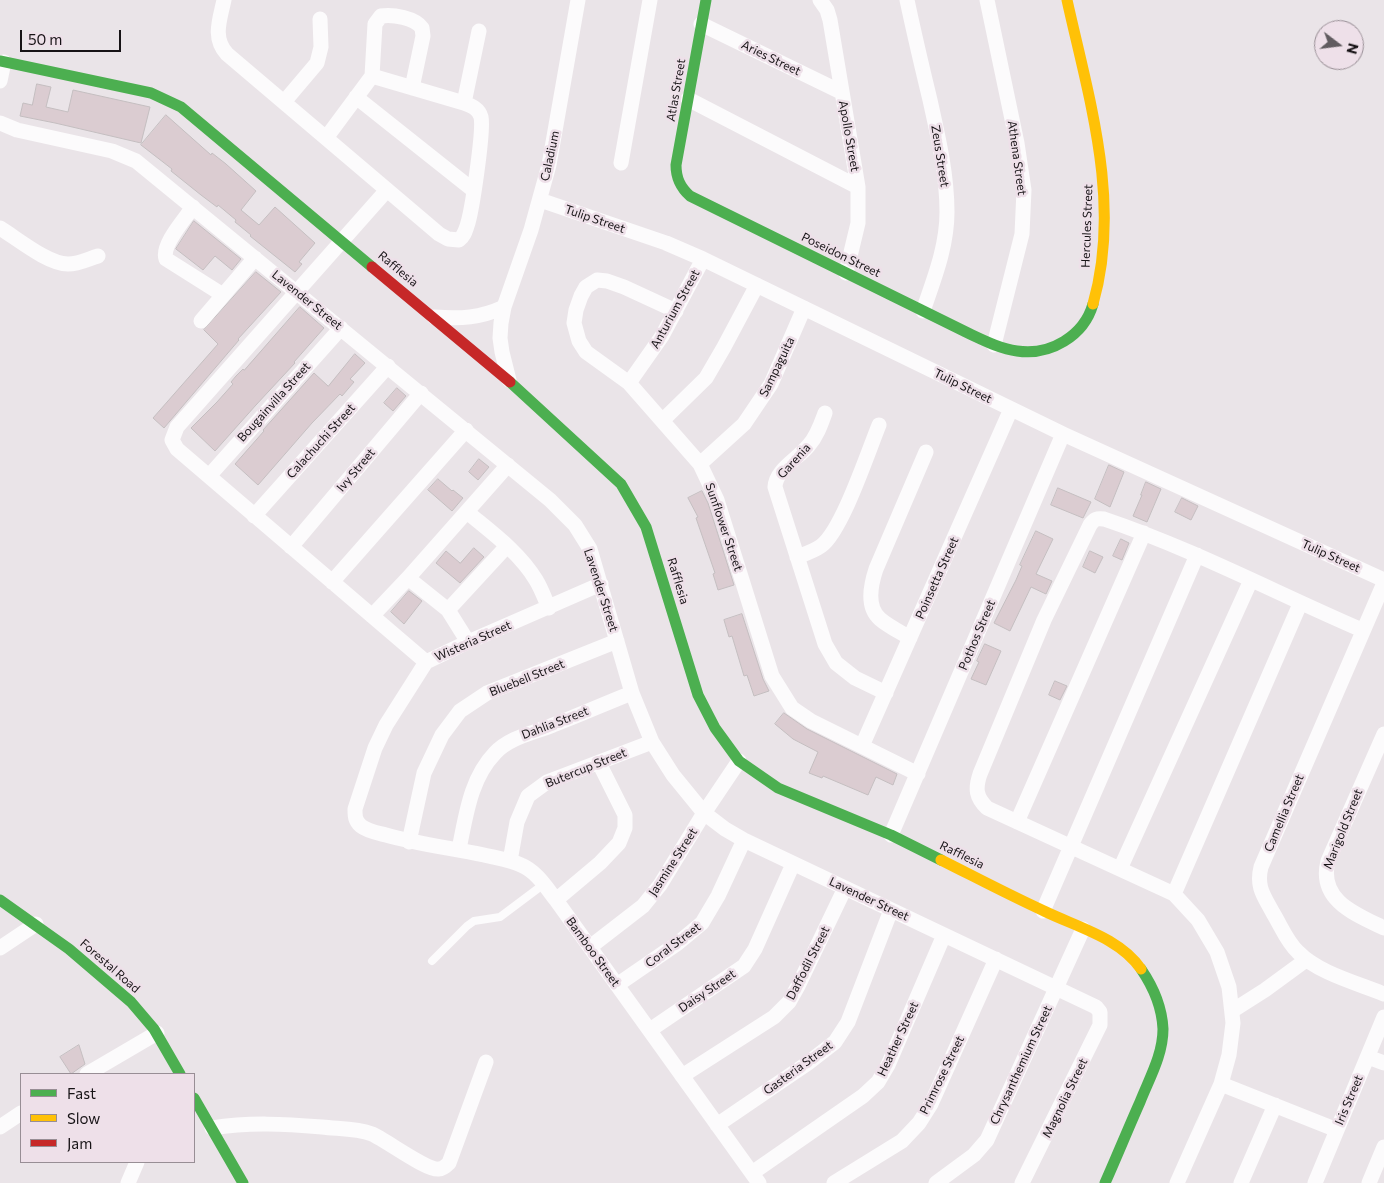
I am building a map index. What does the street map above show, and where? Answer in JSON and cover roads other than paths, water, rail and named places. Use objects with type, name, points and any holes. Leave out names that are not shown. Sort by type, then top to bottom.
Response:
[{"type":"street","points":[[224,0],[218,29],[219,43],[222,48],[439,234],[448,239],[459,240],[464,235],[468,224],[482,125],[478,111],[464,103],[372,76]]},
{"type":"street","name":"Caladium","points":[[510,382],[504,364],[500,338],[504,307],[540,200],[555,138],[568,49],[578,0]]},
{"type":"street","points":[[621,163],[650,0]]},
{"type":"street","name":"Atlas Street","points":[[679,185],[676,165],[706,0]]},
{"type":"street","name":"Apollo Street","points":[[820,0],[827,10],[830,20],[858,187],[858,223],[846,273]]},
{"type":"street","name":"Zeus Street","points":[[907,0],[939,138],[946,183],[947,213],[944,242],[938,270],[923,311]]},
{"type":"street","name":"Athena Street","points":[[987,0],[1017,143],[1024,190],[1022,234],[994,345]]},
{"type":"street","name":"Hercules Street","points":[[994,345],[1023,352],[1052,348],[1076,333],[1086,320],[1096,291],[1101,265],[1104,221],[1103,178],[1096,134],[1067,0]]},
{"type":"street","points":[[326,138],[372,76],[374,30],[381,16],[388,15],[416,22],[422,28],[412,88]]},
{"type":"street","points":[[284,102],[317,63],[321,48],[320,19]]},
{"type":"street","name":"Aries Street","points":[[701,24],[841,92]]},
{"type":"street","points":[[464,103],[478,31]]},
{"type":"street","points":[[0,81],[2,62]]},
{"type":"street","name":"Rafflesia","points":[[2,62],[151,93],[182,107],[510,382],[621,484],[646,527],[698,696],[715,728],[739,761],[778,788],[891,835],[1043,911],[1111,942],[1134,959],[1149,981],[1160,1005],[1163,1030],[1161,1048],[1105,1183]]},
{"type":"street","points":[[356,97],[473,190]]},
{"type":"street","points":[[688,99],[858,187]]},
{"type":"street","name":"Lavender Street","points":[[0,123],[17,130],[124,155],[136,160],[550,500],[575,526],[590,550],[632,692],[652,742],[673,775],[704,813],[725,829],[744,840],[1089,1003],[1100,1012]]},
{"type":"street","name":"Poseidon Street","points":[[679,185],[695,199],[994,345]]},
{"type":"street","points":[[387,190],[177,428],[173,434],[173,445],[426,662]]},
{"type":"street","name":"Tulip Street","points":[[540,200],[657,240],[703,259],[1063,434],[1384,581]]},
{"type":"street","points":[[193,207],[167,245],[165,250],[166,260],[224,295]]},
{"type":"street","points":[[0,228],[53,260],[66,264],[80,263],[98,256]]},
{"type":"street","points":[[201,321],[255,258]]},
{"type":"street","name":"Anturium Street","points":[[629,383],[662,336],[703,259]]},
{"type":"street","name":"Sunflower Street","points":[[676,312],[624,287],[607,281],[597,280],[586,287],[576,310],[574,323],[578,340],[586,352],[629,383],[700,464],[717,500],[772,676],[792,708],[811,720],[918,774]]},
{"type":"street","points":[[663,420],[706,378],[724,348],[757,284]]},
{"type":"street","points":[[434,317],[477,317],[504,307]]},
{"type":"street","name":"Sampaguita","points":[[700,464],[744,424],[771,384],[804,308]]},
{"type":"street","name":"Bougainvilla Street","points":[[209,476],[340,328]]},
{"type":"street","name":"Calachuchi Street","points":[[254,516],[388,366]]},
{"type":"street","name":"Ivy Street","points":[[290,547],[421,393]]},
{"type":"street","name":"Poinsetta Street","points":[[862,746],[1011,409]]},
{"type":"street","name":"Garenia","points":[[797,557],[776,482],[781,472],[809,445],[820,428],[825,413]]},
{"type":"street","points":[[879,426],[842,517],[832,536],[821,546],[797,557],[825,644],[836,663],[856,678],[886,693]]},
{"type":"street","points":[[332,582],[466,430]]},
{"type":"street","name":"Pothos Street","points":[[891,835],[1063,434]]},
{"type":"street","points":[[910,638],[879,618],[875,612],[870,586],[926,452]]},
{"type":"street","points":[[372,616],[508,464]]},
{"type":"street","points":[[467,512],[507,546],[527,568],[536,581],[549,608]]},
{"type":"street","points":[[1177,1183],[1221,1084],[1229,1055],[1233,1023],[1232,1011],[1229,987],[1217,952],[1198,920],[1174,894],[987,808],[977,794],[977,785],[1044,620],[1093,520],[1104,518],[1144,533],[1362,630]]},
{"type":"street","points":[[1017,822],[1144,533]]},
{"type":"street","points":[[448,610],[507,546]]},
{"type":"street","points":[[1043,911],[1197,555]]},
{"type":"street","points":[[408,578],[448,610],[468,642]]},
{"type":"street","points":[[1120,869],[1251,580]]},
{"type":"street","name":"Camellia Street","points":[[1384,581],[1261,867],[1258,878],[1260,888],[1292,945],[1306,960],[1320,968],[1384,994]]},
{"type":"street","name":"Wisteria Street","points":[[358,823],[355,818],[356,809],[375,748],[386,725],[426,662],[601,584]]},
{"type":"street","points":[[1174,894],[1300,604]]},
{"type":"street","name":"Bluebell Street","points":[[409,842],[424,773],[442,735],[460,711],[487,693],[617,641]]},
{"type":"street","name":"Dahlia Street","points":[[459,850],[470,796],[481,772],[495,753],[515,739],[552,726],[632,692]]},
{"type":"street","name":"Marigold Street","points":[[1384,734],[1328,861],[1325,873],[1327,884],[1333,895],[1342,905],[1384,928]]},
{"type":"street","name":"Butercup Street","points":[[510,861],[517,822],[528,796],[547,782],[652,742]]},
{"type":"street","name":"Jasmine Street","points":[[590,947],[643,906],[660,885],[704,813],[739,761]]},
{"type":"street","points":[[556,900],[600,863],[620,843],[625,828],[625,815],[599,763]]},
{"type":"street","name":"Bamboo Street","points":[[358,823],[363,828],[409,842],[510,861],[530,870],[556,900],[756,1178]]},
{"type":"street","name":"Coral Street","points":[[617,985],[678,944],[702,924],[718,896],[744,840]]},
{"type":"street","name":"Daisy Street","points":[[650,1030],[744,966],[755,950],[793,864]]},
{"type":"street","name":"Daffodil Street","points":[[682,1076],[774,1017],[789,1002],[845,888]]},
{"type":"street","name":"Forestal Road","points":[[0,900],[82,958],[127,999],[157,1033],[175,1071]]},
{"type":"street","name":"Gasteria Street","points":[[717,1125],[808,1063],[835,1042],[848,1022],[891,910]]},
{"type":"street","points":[[0,948],[36,924]]},
{"type":"street","name":"Chrysanthemium Street","points":[[936,1183],[974,1155],[987,1140],[1083,929]]},
{"type":"street","name":"Heather Street","points":[[756,1178],[863,1096],[878,1082],[888,1065],[944,935]]},
{"type":"street","name":"Primrose Street","points":[[834,1183],[902,1141],[919,1123],[931,1104],[996,959]]},
{"type":"street","points":[[1232,1011],[1306,960]]},
{"type":"street","name":"Magnolia Street","points":[[1022,1183],[1100,1025],[1100,1012]]},
{"type":"street","name":"Iris Street","points":[[1315,1183],[1384,1017]]},
{"type":"street","points":[[89,1073],[157,1033]]},
{"type":"street","points":[[1368,1057],[1384,1063]]},
{"type":"street","points":[[212,1128],[273,1123],[352,1130],[371,1134],[424,1164],[434,1169],[439,1169],[449,1164],[486,1062]]},
{"type":"street","points":[[1221,1084],[1337,1130]]},
{"type":"street","points":[[195,1100],[243,1183]]},
{"type":"street","points":[[1241,1183],[1275,1105]]},
{"type":"street","points":[[0,1126],[20,1114]]},
{"type":"street","points":[[1369,1183],[1384,1147]]},
{"type":"street","points":[[128,1183],[137,1163]]},
{"type":"lane","points":[[432,961],[474,921],[500,916],[544,884]]}]
